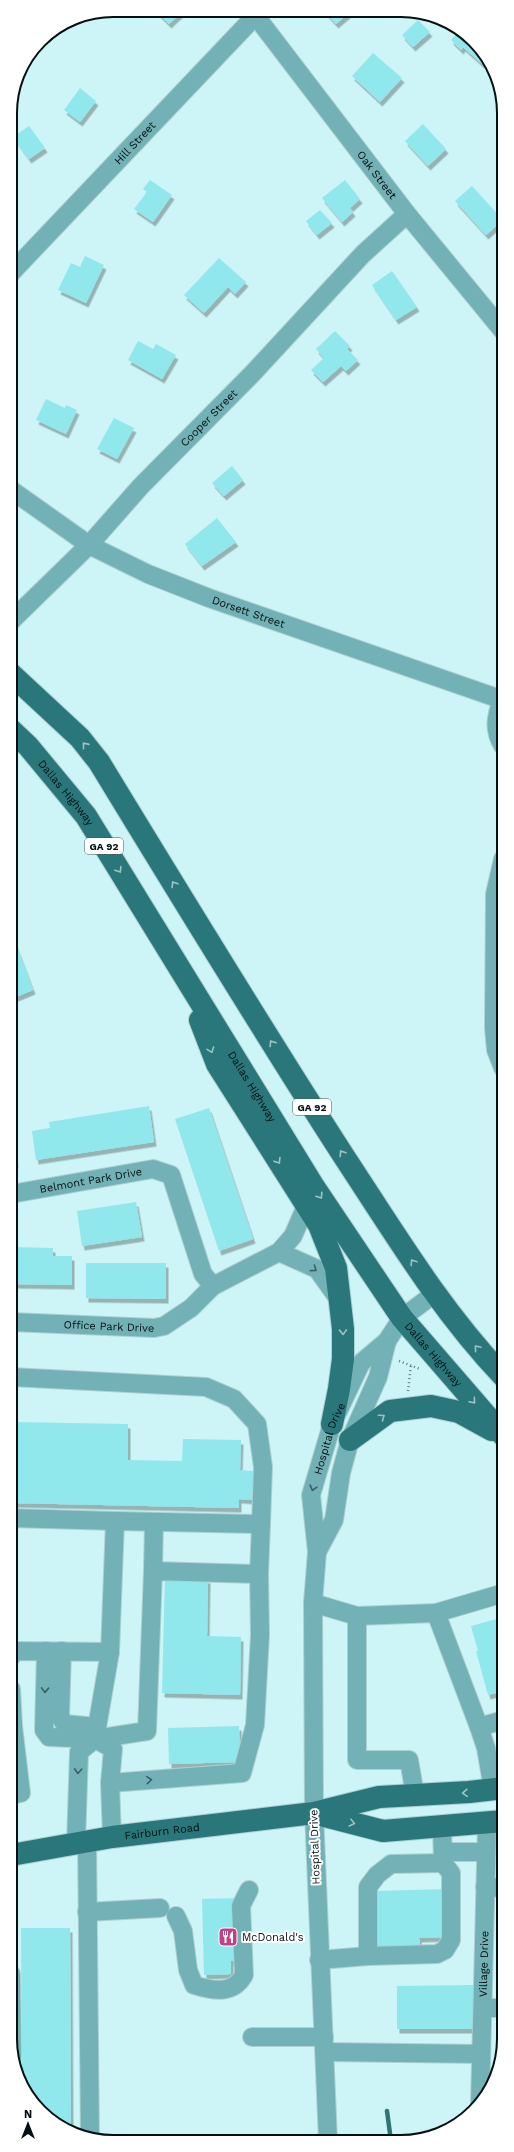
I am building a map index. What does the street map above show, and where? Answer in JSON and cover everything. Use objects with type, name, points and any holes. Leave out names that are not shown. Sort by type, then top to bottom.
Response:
[{"type":"main road","name":"GA 92","points":[[17,680],[80,738],[99,762],[312,1108],[434,1294],[479,1351],[497,1369]]},
{"type":"main road","name":"Dallas Highway","points":[[17,736],[28,746],[86,816],[314,1187],[402,1318],[497,1428]]},
{"type":"main road","points":[[183,974],[217,1064],[319,1225],[336,1268],[343,1329],[343,1360],[332,1424]]},
{"type":"main road","points":[[350,1440],[390,1412],[431,1406],[459,1412],[497,1432]]},
{"type":"main road","name":"Fairburn Road","points":[[17,1854],[112,1837],[314,1813],[379,1797],[497,1789]]},
{"type":"main road","name":"Fairburn Road","points":[[314,1813],[383,1830],[495,1823]]},
{"type":"street","name":"Hill Street","points":[[17,267],[254,17]]},
{"type":"street","name":"Oak Street","points":[[261,17],[407,214],[497,325]]},
{"type":"street","name":"Cooper Street","points":[[17,615],[89,546],[141,486],[253,373],[364,254],[407,214]]},
{"type":"street","name":"Dorsett Street","points":[[17,494],[89,546],[148,574],[209,598],[497,697]]},
{"type":"street","points":[[497,716],[497,736]]},
{"type":"street","points":[[497,885],[495,894],[494,1028],[497,1053]]},
{"type":"street","name":"Belmont Park Drive","points":[[17,1193],[153,1169],[171,1175],[203,1274],[213,1286]]},
{"type":"street","name":"Office Park Drive","points":[[17,1322],[154,1328],[164,1326],[192,1308],[213,1286],[279,1252],[293,1236],[306,1206]]},
{"type":"street","points":[[279,1252],[317,1269],[340,1301]]},
{"type":"street","name":"Hospital Drive","points":[[328,2135],[325,2044],[319,1960],[314,1813],[313,1603],[317,1552],[312,1495],[332,1424],[361,1363],[387,1341],[402,1318],[434,1294]]},
{"type":"street","name":"Hospital Drive","points":[[317,1552],[334,1520],[341,1473],[350,1440],[378,1377],[387,1341]]},
{"type":"street","points":[[17,1377],[206,1387],[234,1399],[258,1424],[263,1467],[259,1574],[260,1635],[255,1725],[242,1773],[110,1783]]},
{"type":"street","points":[[17,1518],[261,1524]]},
{"type":"street","points":[[90,2132],[87,1912],[82,1842],[79,1752],[96,1733],[110,1652],[115,1521]]},
{"type":"street","points":[[54,1651],[45,1734],[49,1737],[147,1731],[154,1522]]},
{"type":"street","points":[[153,1571],[259,1574]]},
{"type":"street","points":[[313,1603],[357,1616],[436,1613],[497,1595]]},
{"type":"street","points":[[436,1613],[479,1727],[497,1786]]},
{"type":"street","points":[[357,1616],[357,1760],[409,1760],[415,1795]]},
{"type":"street","points":[[17,1651],[110,1652]]},
{"type":"street","points":[[479,1727],[497,1722]]},
{"type":"street","points":[[96,1733],[113,1750],[110,1783],[112,1837]]},
{"type":"street","points":[[17,1767],[20,1793],[17,1793]]},
{"type":"street","name":"Village Drive","points":[[480,2093],[486,1852],[495,1823]]},
{"type":"street","points":[[319,1960],[368,1956],[438,1954],[445,1950],[451,1940],[452,1887],[451,1873],[443,1857],[442,1827]]},
{"type":"street","points":[[368,1956],[368,1887],[377,1875],[391,1864],[486,1852]]},
{"type":"street","points":[[485,1887],[497,1888]]},
{"type":"street","points":[[176,1916],[183,1931],[188,1970],[194,1985],[211,1990],[229,1989],[239,1983],[244,1975],[241,1906],[249,1890]]},
{"type":"street","points":[[87,1912],[160,1908]]},
{"type":"street","points":[[483,2008],[497,2008]]},
{"type":"street","points":[[252,2037],[325,2044],[481,2054]]},
{"type":"path","points":[[398,1360],[426,1371]]},
{"type":"path","points":[[407,1397],[411,1365]]},
{"type":"building","points":[[162,17],[176,17],[169,24]]},
{"type":"building","points":[[330,17],[344,17],[336,24]]},
{"type":"building","points":[[418,20],[430,32],[413,47],[402,35]]},
{"type":"building","points":[[456,35],[459,37],[469,45],[481,60],[482,64],[463,47],[461,50],[451,40]]},
{"type":"building","points":[[373,53],[402,78],[380,102],[352,76]]},
{"type":"building","points":[[80,88],[96,101],[80,122],[64,110]]},
{"type":"building","points":[[423,124],[446,149],[428,166],[405,141]]},
{"type":"building","points":[[29,126],[45,148],[29,159],[17,142],[17,134]]},
{"type":"building","points":[[150,180],[172,195],[153,222],[134,209],[147,192],[143,189]]},
{"type":"building","points":[[345,180],[360,199],[350,208],[353,212],[342,222],[322,198]]},
{"type":"building","points":[[472,186],[497,213],[497,225],[486,235],[455,201]]},
{"type":"building","points":[[320,210],[332,223],[317,235],[306,221]]},
{"type":"building","points":[[85,256],[104,265],[86,303],[58,290],[71,263],[80,267]]},
{"type":"building","points":[[219,258],[246,282],[235,294],[228,287],[204,313],[184,295]]},
{"type":"building","points":[[392,271],[417,307],[396,320],[372,285]]},
{"type":"building","points":[[335,331],[350,346],[347,349],[358,360],[346,371],[341,366],[323,382],[311,370],[324,358],[316,349]]},
{"type":"building","points":[[138,341],[153,349],[156,344],[176,355],[162,379],[128,360]]},
{"type":"building","points":[[46,399],[65,408],[66,405],[77,410],[66,434],[36,420]]},
{"type":"building","points":[[114,418],[134,428],[117,459],[97,449]]},
{"type":"building","points":[[232,466],[243,480],[224,496],[212,483]]},
{"type":"building","points":[[217,518],[236,542],[202,566],[185,544]]},
{"type":"building","points":[[17,948],[33,990],[17,997]]},
{"type":"building","points":[[149,1106],[154,1142],[36,1160],[32,1131],[50,1128],[49,1122]]},
{"type":"building","points":[[209,1108],[253,1239],[219,1251],[175,1119]]},
{"type":"building","points":[[136,1202],[142,1237],[82,1246],[77,1211]]},
{"type":"building","points":[[17,1247],[53,1248],[53,1256],[72,1256],[72,1285],[17,1284]]},
{"type":"building","points":[[86,1263],[166,1263],[166,1299],[86,1298]]},
{"type":"building","points":[[17,1422],[128,1424],[128,1460],[182,1461],[183,1439],[241,1440],[240,1470],[253,1471],[253,1500],[239,1499],[239,1508],[17,1503]]},
{"type":"building","points":[[165,1577],[208,1579],[207,1636],[241,1637],[240,1695],[162,1693]]},
{"type":"building","points":[[497,1619],[497,1693],[488,1695],[471,1626]]},
{"type":"building","points":[[239,1726],[240,1762],[169,1764],[168,1728]]},
{"type":"building","points":[[447,1889],[448,1937],[419,1938],[420,1945],[376,1946],[375,1891]]},
{"type":"building","points":[[239,1898],[240,1961],[231,1961],[231,1974],[204,1975],[202,1899]]},
{"type":"building","points":[[21,1928],[70,1928],[71,2125],[60,2119],[48,2109],[48,2104],[43,2104],[33,2092],[22,2070]]},
{"type":"building","points":[[474,1985],[475,2029],[397,2029],[397,1986]]},
{"type":"waterway","points":[[387,2111],[390,2135]]},
{"type":"place","name":"McDonald's","points":[[228,1937]]}]
